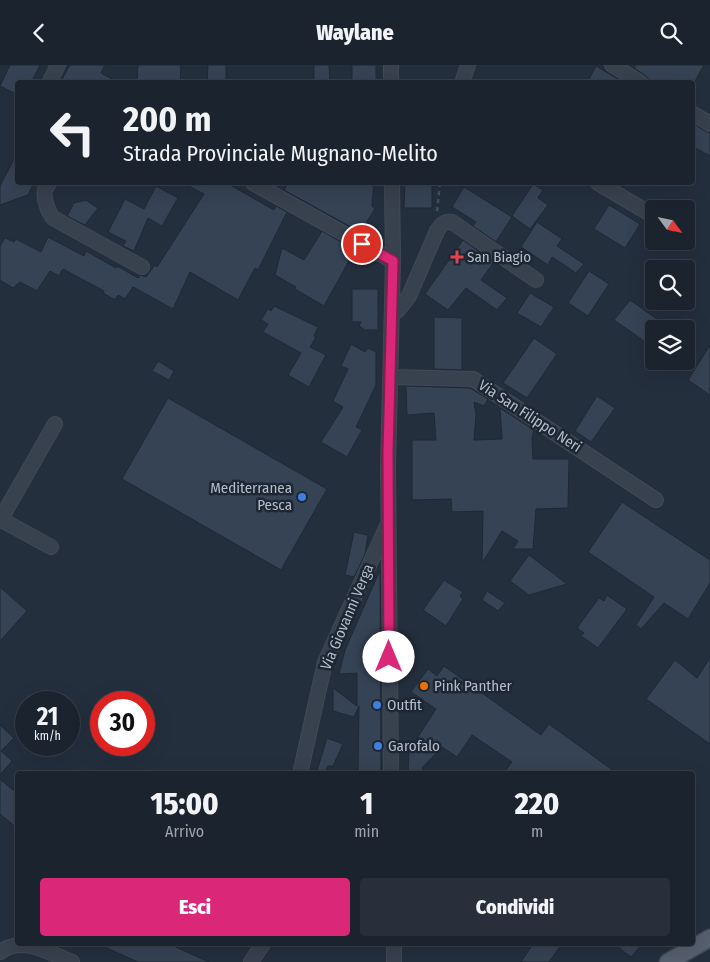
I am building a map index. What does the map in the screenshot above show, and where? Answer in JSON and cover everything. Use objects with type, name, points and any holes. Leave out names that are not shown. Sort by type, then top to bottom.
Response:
[{"type":"main road","points":[[668,962],[710,938]]},
{"type":"street","points":[[50,80],[58,65]]},
{"type":"street","points":[[391,65],[391,80]]},
{"type":"street","points":[[463,80],[468,65]]},
{"type":"street","points":[[612,65],[636,80]]},
{"type":"street","points":[[695,115],[710,124]]},
{"type":"street","points":[[48,185],[44,194],[49,213],[53,218],[142,267]]},
{"type":"street","points":[[257,185],[393,261]]},
{"type":"street","points":[[391,771],[388,438],[393,261],[392,185]]},
{"type":"street","points":[[601,185],[645,211]]},
{"type":"street","points":[[392,314],[398,310],[409,296],[437,231],[447,221],[452,221],[536,280]]},
{"type":"street","name":"Via San Filippo Neri","points":[[390,377],[473,379],[656,500]]},
{"type":"street","points":[[51,547],[0,517],[6,511],[54,423]]},
{"type":"street","name":"Via Giovanni Verga","points":[[301,771],[325,662],[388,522]]},
{"type":"street","points":[[0,953],[5,948],[15,945]]},
{"type":"street","points":[[32,946],[72,962]]},
{"type":"street","points":[[251,962],[262,946]]},
{"type":"street","points":[[394,946],[394,962]]},
{"type":"path","points":[[440,185],[437,213],[441,225]]},
{"type":"building","points":[[10,65],[40,65],[32,80],[15,80],[15,94],[0,86]]},
{"type":"building","points":[[70,65],[105,65],[101,73],[114,80],[62,80]]},
{"type":"building","points":[[138,65],[181,65],[180,80],[137,80]]},
{"type":"building","points":[[208,65],[226,65],[226,80],[207,80]]},
{"type":"building","points":[[314,65],[329,65],[330,80],[314,80]]},
{"type":"building","points":[[352,65],[376,65],[376,80],[352,80]]},
{"type":"building","points":[[636,65],[704,65],[695,81],[649,80],[634,68]]},
{"type":"building","points":[[596,66],[620,80],[589,80]]},
{"type":"building","points":[[696,125],[710,133],[710,156],[695,148]]},
{"type":"building","points":[[15,157],[15,185],[33,185],[28,195],[0,205],[0,186]]},
{"type":"building","points":[[187,185],[230,185],[274,210],[276,206],[287,212],[258,270],[255,268],[238,300],[190,272],[173,309],[133,287],[125,299],[118,295],[115,300],[103,293],[104,291],[63,269],[59,276],[50,271],[37,291],[20,282],[13,288],[0,280],[0,246],[5,238],[14,242],[16,239],[41,252],[48,237],[84,256],[86,251],[138,278],[140,275],[146,277],[155,265],[157,267],[204,194]]},
{"type":"building","points":[[287,185],[374,185],[372,206],[375,209],[360,232],[284,190]]},
{"type":"building","points":[[405,185],[432,185],[432,208],[404,208]]},
{"type":"building","points":[[532,185],[543,190],[538,198],[548,205],[530,229],[512,216]]},
{"type":"building","points":[[156,186],[178,198],[162,226],[148,218],[134,251],[123,246],[126,241],[108,232],[125,199],[144,209]]},
{"type":"building","points":[[464,187],[512,217],[496,242],[473,226],[476,222],[452,207]]},
{"type":"building","points":[[86,200],[98,208],[85,225],[67,216],[74,203]]},
{"type":"building","points":[[609,205],[640,224],[625,248],[594,229]]},
{"type":"building","points":[[537,222],[562,239],[557,246],[584,264],[576,273],[552,257],[548,265],[521,247]]},
{"type":"building","points":[[322,231],[355,250],[324,306],[275,275],[282,248],[304,260]]},
{"type":"building","points":[[463,240],[494,262],[481,280],[507,298],[497,310],[466,288],[448,310],[425,294]]},
{"type":"building","points":[[589,271],[609,284],[588,316],[568,303]]},
{"type":"building","points":[[352,289],[378,289],[378,330],[365,330],[359,326],[361,322],[352,322]]},
{"type":"building","points":[[530,293],[554,307],[541,327],[517,313]]},
{"type":"building","points":[[630,300],[658,320],[645,320],[645,342],[614,320]]},
{"type":"building","points":[[274,306],[318,327],[314,336],[316,337],[310,347],[326,355],[309,387],[288,375],[301,353],[263,332],[268,324],[261,320],[268,309],[271,311]]},
{"type":"building","points":[[434,317],[462,318],[462,370],[434,369]]},
{"type":"building","points":[[534,338],[557,354],[527,398],[503,383]]},
{"type":"building","points":[[351,344],[365,352],[368,348],[376,352],[376,385],[356,427],[362,430],[347,457],[321,442],[343,407],[333,401],[348,369],[341,366]]},
{"type":"building","points":[[710,345],[710,395],[688,380]]},
{"type":"building","points":[[158,361],[174,371],[169,380],[152,371]]},
{"type":"building","points":[[406,386],[470,388],[488,399],[484,406],[474,402],[476,415],[474,440],[502,439],[500,408],[534,430],[532,438],[533,459],[569,459],[568,508],[536,509],[533,549],[513,549],[518,541],[502,531],[482,563],[483,511],[452,512],[451,499],[412,500],[412,440],[436,440],[434,413],[407,415]]},
{"type":"building","points":[[597,396],[615,408],[591,442],[575,431]]},
{"type":"building","points":[[168,398],[327,489],[281,570],[122,479]]},
{"type":"building","points":[[622,502],[710,560],[710,583],[688,619],[664,603],[641,629],[636,625],[654,597],[588,552]]},
{"type":"building","points":[[354,532],[368,535],[365,554],[354,577],[345,575]]},
{"type":"building","points":[[529,555],[567,584],[529,595],[510,581]]},
{"type":"building","points":[[380,570],[381,771],[358,771],[359,706],[354,717],[333,711],[333,688],[357,706],[357,673],[339,674],[345,650]]},
{"type":"building","points":[[444,580],[463,592],[460,596],[463,599],[446,626],[423,610]]},
{"type":"building","points":[[0,587],[27,611],[0,641]]},
{"type":"building","points":[[487,591],[505,603],[498,611],[482,600]]},
{"type":"building","points":[[607,595],[627,609],[598,648],[581,636],[584,633],[577,628],[599,598],[604,601]]},
{"type":"building","points":[[710,658],[710,744],[646,699],[675,660],[697,678]]},
{"type":"building","points":[[444,666],[541,735],[549,724],[614,771],[505,771],[512,762],[472,735],[457,757],[442,747],[423,767],[422,771],[408,771],[409,751],[436,709],[411,692],[428,669],[437,676]]},
{"type":"building","points":[[0,725],[14,738],[1,751],[12,761],[0,775]]},
{"type":"building","points":[[327,738],[343,744],[333,766],[328,766],[326,771],[317,771]]},
{"type":"building","points":[[0,779],[15,792],[15,826],[0,814]]},
{"type":"building","points":[[102,946],[173,946],[209,962],[138,962]]},
{"type":"building","points":[[532,946],[561,946],[549,962],[521,962]]},
{"type":"building","points":[[617,946],[640,946],[631,957]]},
{"type":"place","name":"San Biagio","points":[[457,257]]},
{"type":"place","name":"Mediterranea Pesca","points":[[302,497]]},
{"type":"place","name":"Pink Panther","points":[[424,686]]},
{"type":"place","name":"Outfit","points":[[377,705]]},
{"type":"place","name":"Garofalo","points":[[378,746]]},
{"type":"route","points":[[362,244],[393,261],[388,452],[389,657]]}]
